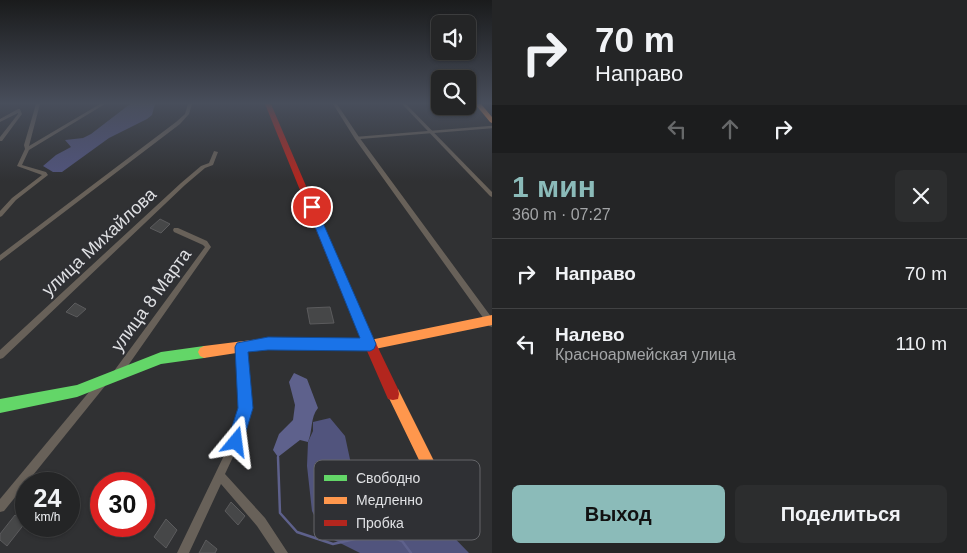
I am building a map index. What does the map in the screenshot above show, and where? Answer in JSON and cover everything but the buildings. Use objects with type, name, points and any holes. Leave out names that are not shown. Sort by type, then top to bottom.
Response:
[{"type":"street","points":[[0,140],[9,130]]},
{"type":"street","points":[[0,215],[14,198],[45,175],[44,172],[19,166],[27,149],[26,145],[30,130]]},
{"type":"street","points":[[27,149],[59,130]]},
{"type":"street","points":[[0,259],[169,130]]},
{"type":"street","points":[[279,130],[370,344],[409,430],[425,460]]},
{"type":"street","points":[[0,406],[77,391],[102,383],[161,358],[268,344],[370,344],[491,322],[351,130]]},
{"type":"street","points":[[429,132],[492,195]]},
{"type":"street","name":"улица Михайлова","points":[[0,355],[183,184],[211,164],[216,152]]},
{"type":"street","name":"улица 8 Марта","points":[[115,376],[208,247],[205,243],[176,230]]},
{"type":"street","points":[[183,553],[236,442],[245,408],[241,347]]},
{"type":"street","points":[[0,507],[102,383]]},
{"type":"street","points":[[220,476],[260,522],[282,553]]},
{"type":"lane","points":[[356,138],[452,130]]},
{"type":"shaded area","points":[[96,130],[125,130],[109,138],[62,172],[53,172],[43,166],[56,155],[71,147],[65,140],[83,138]]},
{"type":"shaded area","points":[[294,373],[307,379],[318,408],[315,412],[308,442],[300,440],[278,457],[273,450],[279,434],[293,420],[295,405],[289,382]]},
{"type":"shaded area","points":[[330,418],[345,436],[350,460],[314,460],[314,515],[307,466],[308,442],[313,431],[313,422]]},
{"type":"shaded area","points":[[334,540],[456,540],[469,553],[360,553]]},
{"type":"waterway","points":[[278,457],[280,513],[297,532],[314,538]]},
{"type":"waterway","points":[[321,540],[333,544],[350,540]]},
{"type":"waterway","points":[[399,540],[411,553]]},
{"type":"traffic: fast","points":[[0,406],[77,391],[161,358],[204,352]]},
{"type":"traffic: slow","points":[[204,352],[268,343],[370,345],[492,320]]},
{"type":"traffic: slow","points":[[393,394],[426,460]]},
{"type":"traffic: jam","points":[[279,130],[348,296],[393,394]]},
{"type":"route","points":[[236,442],[245,408],[241,347],[268,344],[340,346],[370,344],[312,207]]}]
